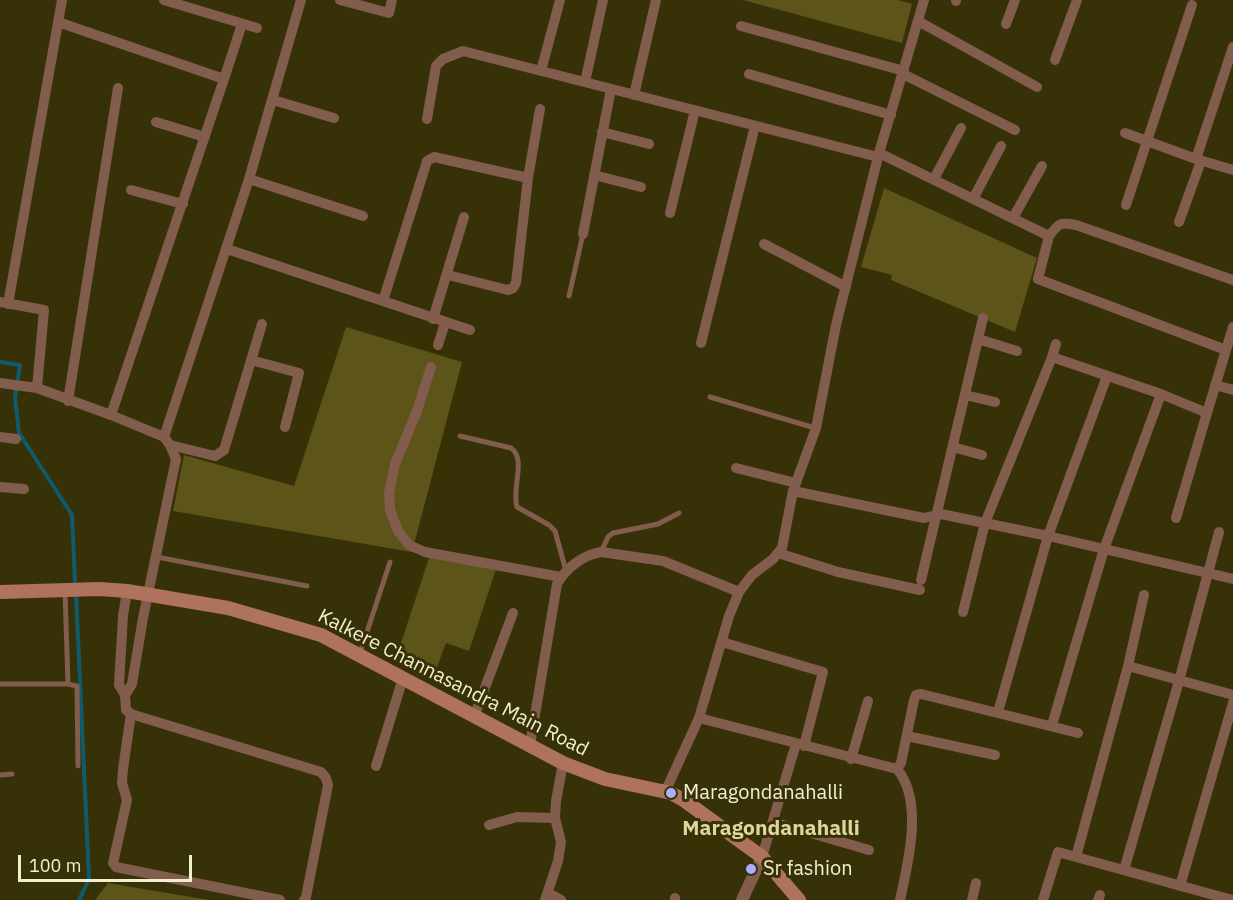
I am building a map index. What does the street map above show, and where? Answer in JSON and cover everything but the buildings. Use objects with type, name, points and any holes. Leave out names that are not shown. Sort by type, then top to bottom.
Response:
[{"type":"main road","name":"Kalkere Channasandra Main Road","points":[[0,592],[99,589],[127,591],[228,608],[321,635],[563,763],[605,779],[665,792],[685,801],[762,857],[799,900]]},
{"type":"street","points":[[37,388],[44,310],[4,303],[62,0]]},
{"type":"street","points":[[164,0],[257,28]]},
{"type":"street","points":[[125,696],[132,684],[176,459],[167,441],[249,179],[301,0]]},
{"type":"street","points":[[340,0],[389,13],[392,0]]},
{"type":"street","points":[[541,71],[560,0]]},
{"type":"street","points":[[585,82],[603,0]]},
{"type":"street","points":[[634,95],[656,0]]},
{"type":"street","points":[[665,792],[699,718],[739,592],[752,576],[782,548],[795,487],[816,428],[846,287],[879,155],[924,0]]},
{"type":"street","points":[[1006,24],[1015,0]]},
{"type":"street","points":[[1055,60],[1077,0]]},
{"type":"street","points":[[1126,205],[1192,5]]},
{"type":"street","points":[[918,21],[1037,87]]},
{"type":"street","points":[[58,22],[224,79]]},
{"type":"street","points":[[111,415],[242,24]]},
{"type":"street","points":[[741,26],[903,72],[1015,130]]},
{"type":"street","points":[[1179,222],[1233,47]]},
{"type":"street","points":[[427,119],[436,66],[443,59],[463,51],[755,126],[879,155],[1049,236]]},
{"type":"street","points":[[749,74],[891,115]]},
{"type":"street","points":[[68,401],[118,88]]},
{"type":"street","points":[[583,234],[611,89]]},
{"type":"street","points":[[273,100],[334,118]]},
{"type":"street","points":[[448,275],[508,290],[516,283],[528,178],[540,110]]},
{"type":"street","points":[[670,213],[695,110]]},
{"type":"street","points":[[156,122],[205,138]]},
{"type":"street","points":[[701,343],[755,126]]},
{"type":"street","points":[[933,179],[961,128]]},
{"type":"street","points":[[602,132],[649,144]]},
{"type":"street","points":[[1125,133],[1233,170]]},
{"type":"street","points":[[973,199],[1001,146]]},
{"type":"street","points":[[383,301],[427,161],[430,158],[528,178]]},
{"type":"street","points":[[1013,218],[1042,166]]},
{"type":"street","points":[[594,175],[641,187]]},
{"type":"street","points":[[249,179],[363,216]]},
{"type":"street","points":[[131,190],[183,204]]},
{"type":"street","points":[[433,319],[464,217]]},
{"type":"street","points":[[1226,350],[1038,279],[1049,236],[1058,225],[1064,223],[1076,225],[1233,279]]},
{"type":"street","points":[[764,244],[846,287]]},
{"type":"street","points":[[227,249],[470,330]]},
{"type":"street","points":[[778,553],[838,572],[921,585],[984,318]]},
{"type":"street","points":[[438,345],[446,323]]},
{"type":"street","points":[[0,383],[37,388],[111,415],[167,441],[215,456],[224,450],[262,324]]},
{"type":"street","points":[[1176,518],[1233,327]]},
{"type":"street","points":[[978,339],[1017,351]]},
{"type":"street","points":[[963,612],[985,523],[1056,345]]},
{"type":"street","points":[[1052,357],[1161,394],[1207,413]]},
{"type":"street","points":[[251,360],[299,373],[285,428]]},
{"type":"street","points":[[431,367],[417,411],[395,464],[389,493],[390,510],[398,531],[409,545],[425,552],[563,574]]},
{"type":"street","points":[[998,712],[1048,536],[1107,376]]},
{"type":"street","points":[[1215,385],[1233,390]]},
{"type":"street","points":[[1052,725],[1104,549],[1161,394]]},
{"type":"street","points":[[965,395],[995,402]]},
{"type":"street","points":[[0,437],[16,439]]},
{"type":"street","points":[[953,447],[982,454]]},
{"type":"street","points":[[736,468],[795,487],[924,518],[937,514],[985,523],[1233,579]]},
{"type":"street","points":[[0,487],[24,489]]},
{"type":"street","points":[[1124,870],[1179,681],[1219,532]]},
{"type":"street","points":[[530,745],[557,584],[563,574],[591,554],[601,552],[663,561],[739,592]]},
{"type":"street","points":[[127,591],[123,616],[119,685],[125,696],[126,710],[131,714],[321,772],[326,778],[328,785],[304,900]]},
{"type":"street","points":[[1076,857],[1128,666],[1144,595]]},
{"type":"street","points":[[474,717],[513,613]]},
{"type":"street","points":[[722,642],[823,672],[762,857],[742,900]]},
{"type":"street","points":[[1128,666],[1233,695]]},
{"type":"street","points":[[376,766],[404,678]]},
{"type":"street","points":[[897,769],[901,763],[914,700],[916,695],[921,694],[1078,733]]},
{"type":"street","points":[[851,759],[868,701]]},
{"type":"street","points":[[1180,886],[1233,703]]},
{"type":"street","points":[[131,714],[122,776],[127,800],[113,863],[116,867],[280,900]]},
{"type":"street","points":[[699,718],[897,769],[905,779],[911,800],[912,825],[900,900]]},
{"type":"street","points":[[907,736],[996,754]]},
{"type":"street","points":[[561,900],[547,897],[561,842],[555,818],[563,763]]},
{"type":"street","points":[[489,825],[517,817],[555,818]]},
{"type":"street","points":[[773,822],[868,850]]},
{"type":"street","points":[[1043,900],[1058,852],[1232,900]]},
{"type":"street","points":[[972,900],[976,883]]},
{"type":"lane","points":[[569,296],[583,234]]},
{"type":"lane","points":[[710,397],[816,428]]},
{"type":"lane","points":[[460,436],[511,448],[517,452],[519,459],[515,500],[517,507],[522,512],[549,525],[555,531],[563,574]]},
{"type":"lane","points":[[601,552],[608,537],[613,533],[658,524],[679,513]]},
{"type":"lane","points":[[157,557],[307,586]]},
{"type":"lane","points":[[359,655],[390,562]]},
{"type":"lane","points":[[65,590],[68,684]]},
{"type":"lane","points":[[0,684],[77,686],[78,766]]},
{"type":"lane","points":[[0,775],[12,774]]},
{"type":"shaded area","points":[[743,0],[898,0],[912,4],[902,43]]},
{"type":"shaded area","points":[[884,188],[1037,258],[1015,332],[891,280],[892,275],[861,267]]},
{"type":"shaded area","points":[[346,327],[462,362],[412,552],[173,511],[184,455],[294,486]]},
{"type":"shaded area","points":[[430,555],[496,569],[469,651],[446,643],[433,678],[396,658]]},
{"type":"shaded area","points":[[108,883],[209,900],[95,900]]},
{"type":"waterway","points":[[0,362],[20,365],[15,398],[19,433],[72,515],[75,582]]},
{"type":"waterway","points":[[76,594],[89,879],[79,900]]},
{"type":"place","name":"Maragondanahalli","points":[[671,793]]},
{"type":"place","name":"Sr fashion","points":[[751,869]]},
{"type":"district","name":"Maragondanahalli","points":[[771,829]]}]
